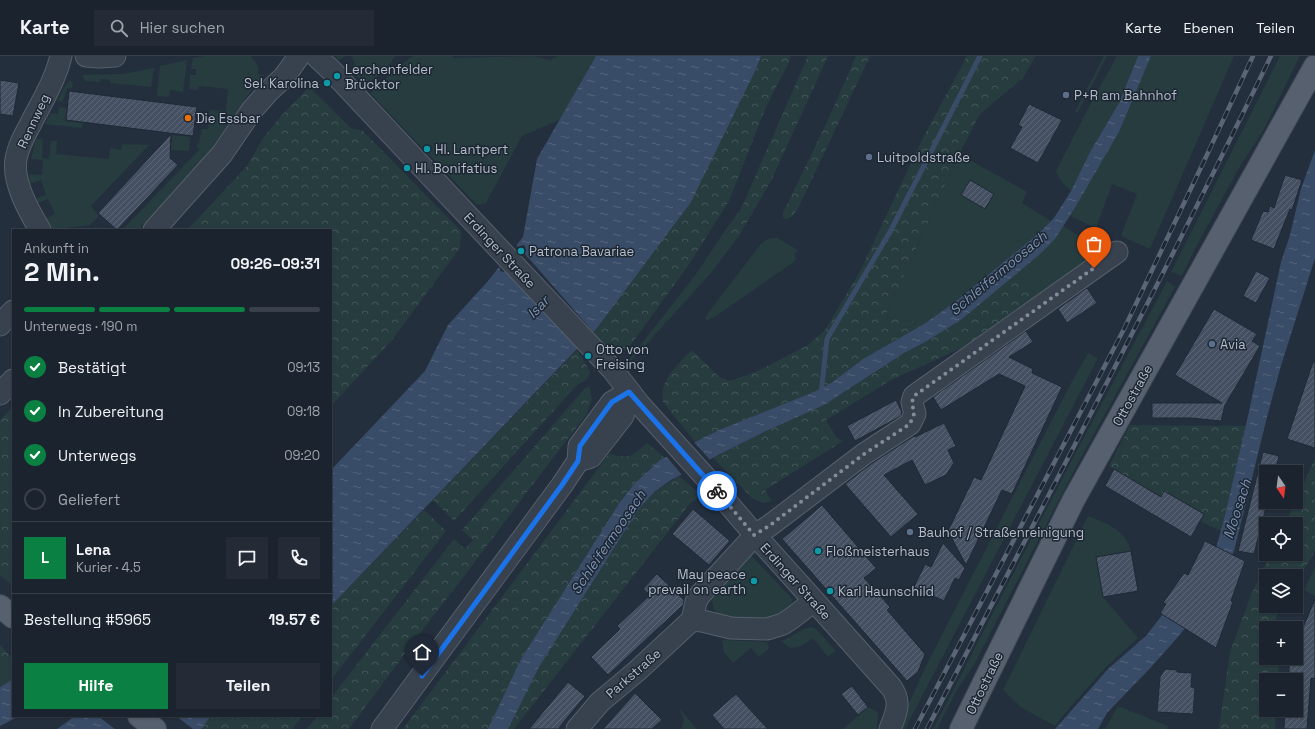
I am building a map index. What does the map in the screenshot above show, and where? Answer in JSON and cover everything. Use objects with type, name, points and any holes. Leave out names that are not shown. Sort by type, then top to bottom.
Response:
[{"type":"main road","name":"Ottostraße","points":[[961,729],[1073,501],[1315,66]]},
{"type":"main road","points":[[0,606],[12,616]]},
{"type":"main road","points":[[140,717],[155,729]]},
{"type":"street","name":"Rennweg","points":[[39,229],[22,195],[16,177],[16,160],[21,143],[57,72],[61,56]]},
{"type":"street","points":[[86,56],[115,56]]},
{"type":"street","points":[[155,229],[222,154],[252,110],[284,76],[299,56]]},
{"type":"street","name":"Erdinger Straße","points":[[316,56],[331,70],[595,351],[754,535],[891,687],[895,693],[898,703],[897,711],[890,729]]},
{"type":"street","points":[[814,601],[783,624],[767,629],[730,628],[692,620],[698,596],[754,535],[769,526],[864,454],[910,424],[914,414],[912,402],[914,396],[1118,252]]},
{"type":"street","points":[[0,325],[12,312]]},
{"type":"street","points":[[0,394],[12,381]]},
{"type":"street","points":[[382,729],[562,485],[578,461],[580,446],[606,410],[612,402],[629,392]]},
{"type":"street","name":"Parkstraße","points":[[577,729],[600,702],[637,671],[692,620]]},
{"type":"green space","points":[[204,56],[251,56],[258,66],[258,74],[263,75],[211,149],[188,177],[139,229],[123,229],[200,149],[196,147],[199,142],[202,129],[208,129],[210,110],[226,111],[228,89],[199,86],[198,90],[189,89],[190,75],[196,75],[196,69],[191,69],[193,58]]},
{"type":"green space","points":[[335,56],[346,56],[339,60]]},
{"type":"green space","points":[[351,56],[395,56],[382,73],[365,85],[351,70],[355,63]]},
{"type":"green space","points":[[413,56],[452,56],[454,58],[533,56],[550,60],[558,56],[596,56],[560,120],[522,136],[486,203],[477,205],[370,93],[398,67]]},
{"type":"green space","points":[[761,56],[791,56],[766,107],[729,201],[690,263],[627,350],[609,349],[593,332],[597,328],[756,69]]},
{"type":"green space","points":[[808,56],[828,56],[772,179],[739,236],[724,232],[741,209]]},
{"type":"green space","points":[[856,56],[870,56],[800,205],[791,217],[785,219],[783,217],[783,213],[827,122]]},
{"type":"green space","points":[[967,56],[1036,56],[1022,79],[980,114],[959,154],[885,317],[924,324],[863,359],[831,383],[816,391],[719,430],[695,442],[663,402],[664,387],[671,373],[692,350],[719,377],[730,381],[758,371],[808,345],[825,330],[859,273],[923,138]]},
{"type":"green space","points":[[1104,56],[1107,56],[1078,112],[1075,112]]},
{"type":"green space","points":[[1117,56],[1138,56],[1119,103],[1090,152],[1071,191],[1061,181],[1056,171]]},
{"type":"green space","points":[[1151,56],[1234,56],[1150,249],[1121,236],[1137,194],[1112,184],[1096,228],[1070,216],[1119,132]]},
{"type":"green space","points":[[1280,56],[1300,56],[1263,131],[1239,168],[1182,275],[1181,276],[1171,272]]},
{"type":"green space","points":[[187,60],[183,92],[170,90],[169,97],[157,96],[160,66]]},
{"type":"green space","points":[[154,68],[151,87],[110,83],[110,80],[101,79],[100,82],[86,81],[83,78],[83,75],[123,74]]},
{"type":"green space","points":[[70,80],[73,83],[72,88],[67,88],[63,102],[57,101],[64,88]]},
{"type":"green space","points":[[309,87],[351,128],[363,131],[461,231],[460,248],[392,340],[332,405],[332,229],[187,229],[247,166],[263,138],[282,115]]},
{"type":"green space","points":[[59,107],[67,108],[65,121],[83,123],[82,128],[45,124],[51,113],[58,114]]},
{"type":"green space","points":[[172,135],[190,137],[189,151],[171,150]]},
{"type":"green space","points":[[36,139],[43,139],[42,158],[49,159],[51,141],[57,141],[56,154],[109,159],[110,148],[121,150],[122,144],[149,145],[91,206],[99,216],[90,225],[58,229],[49,229],[44,219],[55,214],[48,199],[36,204],[34,199],[46,195],[41,180],[29,184],[29,174],[42,175],[43,160],[31,159]]},
{"type":"green space","points":[[959,154],[1027,192],[1022,203],[1051,221],[1039,233],[955,302],[924,324],[885,317]]},
{"type":"green space","points":[[1063,226],[1105,252],[1039,297],[1014,275],[1047,246]]},
{"type":"green space","points":[[724,232],[739,236],[711,273],[631,361],[628,361],[696,274]]},
{"type":"green space","points":[[777,238],[798,250],[794,255],[796,259],[795,261],[716,316],[708,320],[705,319],[760,245],[766,240]]},
{"type":"green space","points":[[1014,275],[1039,297],[977,341],[891,380],[826,420],[836,437],[843,441],[765,490],[772,501],[763,503],[752,498],[713,458],[766,431],[824,405],[904,353],[927,341],[962,319]]},
{"type":"green space","points":[[1167,281],[1175,287],[1077,465],[975,663],[957,690],[937,729],[933,729],[1074,456]]},
{"type":"green space","points":[[577,350],[590,373],[586,380],[577,385],[454,521],[433,500]]},
{"type":"green space","points":[[1088,353],[1098,358],[905,729],[897,729],[928,662],[1070,385]]},
{"type":"green space","points":[[590,387],[592,400],[586,415],[349,729],[307,729],[316,717],[332,717],[332,697],[454,539],[465,549],[473,540],[462,530],[585,388]]},
{"type":"green space","points":[[12,407],[12,585],[0,575],[0,420]]},
{"type":"green space","points":[[1130,425],[1246,426],[1221,531],[1200,521],[1204,514],[1165,491],[1161,497],[1109,466]]},
{"type":"green space","points":[[647,443],[665,458],[646,471],[620,502],[521,659],[488,729],[403,729],[609,454],[630,456]]},
{"type":"green space","points":[[1315,459],[1315,551],[1303,570],[1264,569],[1268,561],[1303,561],[1303,517],[1288,517],[1292,509],[1303,509],[1303,485]]},
{"type":"green space","points":[[679,476],[702,496],[692,501],[514,729],[508,729],[539,667],[638,510],[654,492]]},
{"type":"green space","points":[[424,510],[446,531],[332,679],[332,605]]},
{"type":"green space","points":[[1088,516],[1102,521],[1114,528],[1125,538],[1131,551],[1096,557],[1103,597],[1138,638],[1106,667],[1055,726],[1022,708],[1003,690]]},
{"type":"green space","points":[[750,554],[793,600],[788,610],[773,619],[725,619],[718,615],[714,610],[712,603],[713,595]]},
{"type":"green space","points":[[1315,567],[1315,596],[1304,590]]},
{"type":"green space","points":[[1259,579],[1259,613],[1278,613],[1275,621],[1259,621],[1259,665],[1279,665],[1278,673],[1259,673],[1259,717],[1276,717],[1275,729],[1219,729],[1230,652],[1251,595]]},
{"type":"green space","points":[[811,627],[815,628],[836,651],[828,657],[813,638],[794,648],[790,648],[781,641],[803,629]]},
{"type":"green space","points":[[722,640],[767,642],[769,649],[759,657],[751,648],[733,663],[724,653]]},
{"type":"green space","points":[[0,645],[10,656],[0,666]]},
{"type":"green space","points":[[12,654],[12,680],[0,687],[0,666]]},
{"type":"green space","points":[[1118,706],[1168,726],[1167,729],[1105,729]]},
{"type":"green space","points":[[868,707],[878,712],[877,729],[843,729]]},
{"type":"green space","points":[[679,708],[697,729],[681,729],[684,720]]},
{"type":"green space","points":[[210,717],[302,717],[292,729],[201,729]]},
{"type":"water","name":"Isar","points":[[596,56],[761,56],[691,202],[597,328],[332,605],[332,469],[425,371],[448,325],[488,281],[523,237],[537,159]]},
{"type":"water","points":[[1138,56],[1151,56],[1119,132],[1055,239],[1039,255],[962,319],[927,341],[904,353],[824,405],[766,431],[720,454],[671,480],[654,492],[638,510],[539,667],[508,729],[488,729],[521,659],[620,502],[635,483],[660,460],[719,430],[816,391],[831,383],[863,359],[924,324],[955,302],[1039,233],[1054,218],[1071,191],[1090,152],[1119,103]]},
{"type":"water","name":"Moosach","points":[[1315,150],[1315,258],[1280,369],[1234,551],[1209,596],[1194,617],[1160,657],[1107,713],[1098,729],[1055,729],[1109,668],[1146,636],[1163,614],[1203,575],[1217,545],[1248,416],[1281,262],[1290,235],[1301,189]]},
{"type":"water","points":[[12,680],[12,717],[17,717],[0,726],[0,687]]},
{"type":"water","points":[[74,717],[210,717],[201,729],[57,729]]},
{"type":"pier","points":[[515,243],[518,247],[523,245],[525,246],[525,254],[595,334],[580,349],[506,271],[500,271],[499,264]]},
{"type":"pier","points":[[693,441],[711,461],[683,476],[665,455]]},
{"type":"pier","points":[[99,717],[177,717],[193,729],[115,729]]},
{"type":"building","points":[[0,80],[19,83],[13,116],[0,114]]},
{"type":"building","points":[[69,91],[197,107],[193,136],[66,120]]},
{"type":"building","points":[[1029,104],[1062,120],[1038,163],[1010,148],[1022,127],[1018,125]]},
{"type":"building","points":[[171,134],[170,158],[178,165],[118,229],[116,229],[98,213]]},
{"type":"building","points":[[1285,175],[1302,180],[1292,210],[1290,209],[1274,249],[1251,240],[1263,211],[1268,212],[1270,206],[1274,208]]},
{"type":"building","points":[[970,180],[994,194],[985,209],[961,195]]},
{"type":"building","points":[[1256,271],[1270,278],[1256,303],[1243,296]]},
{"type":"building","points":[[1087,288],[1097,303],[1067,323],[1058,309]]},
{"type":"building","points":[[1214,309],[1257,334],[1252,341],[1260,346],[1225,405],[1221,421],[1191,418],[1152,418],[1152,403],[1222,403],[1175,375]]},
{"type":"building","points":[[1026,331],[1033,342],[1009,357],[1033,369],[1032,373],[1062,387],[1012,494],[1002,490],[966,565],[948,531],[974,477],[981,480],[1025,386],[999,374],[941,410],[933,397]]},
{"type":"building","points":[[1313,362],[1315,362],[1315,448],[1287,439]]},
{"type":"building","points":[[896,400],[902,412],[901,416],[855,441],[847,426]]},
{"type":"building","points":[[944,423],[956,446],[948,450],[954,463],[946,475],[925,485],[912,460],[884,475],[918,514],[891,537],[845,484],[871,464],[914,436],[915,437]]},
{"type":"building","points":[[1263,452],[1279,456],[1277,465],[1260,465]]},
{"type":"building","points":[[1259,468],[1259,509],[1265,509],[1263,517],[1259,517],[1259,534],[1254,554],[1238,551]]},
{"type":"building","points":[[1114,469],[1161,497],[1164,491],[1204,514],[1191,537],[1105,486]]},
{"type":"building","points":[[822,505],[876,568],[864,578],[890,607],[887,610],[925,654],[918,672],[907,681],[782,539]]},
{"type":"building","points":[[693,509],[730,541],[709,565],[672,534]]},
{"type":"building","points":[[1205,541],[1245,561],[1231,601],[1233,602],[1216,648],[1160,613],[1166,604],[1163,603],[1184,573],[1188,575]]},
{"type":"building","points":[[943,543],[965,568],[959,580],[955,578],[944,601],[914,587],[925,564],[931,567]]},
{"type":"building","points":[[1131,551],[1138,591],[1103,597],[1096,557]]},
{"type":"building","points":[[657,574],[684,600],[683,605],[608,675],[591,657],[620,629],[617,626],[650,595],[643,589]]},
{"type":"building","points":[[1315,599],[1315,679],[1311,678],[1307,729],[1284,729],[1285,717],[1303,717],[1303,673],[1289,673],[1289,665],[1303,665],[1303,627]]},
{"type":"building","points":[[1165,669],[1177,670],[1177,672],[1192,673],[1191,687],[1195,688],[1193,714],[1157,712],[1160,677]]},
{"type":"building","points":[[568,682],[585,696],[558,729],[529,729]]},
{"type":"building","points":[[852,686],[868,707],[858,715],[841,694]]},
{"type":"building","points":[[635,693],[662,720],[652,729],[603,729]]},
{"type":"building","points":[[736,694],[768,729],[724,729],[712,715]]},
{"type":"waterway","name":"Schleifermoosach","points":[[821,394],[827,339],[891,230],[980,56]]},
{"type":"railway","points":[[915,729],[1124,329],[1253,56]]},
{"type":"railway","points":[[927,729],[1058,478],[1271,56]]},
{"type":"way so far","points":[[717,491],[754,535],[769,526],[864,454],[910,424],[914,414],[912,402],[914,396],[1094,268]]},
{"type":"place","name":"Lerchenfelder Brücktor","points":[[337,76]]},
{"type":"place","name":"Sel. Karolina","points":[[327,83]]},
{"type":"place","name":"P+R am Bahnhof","points":[[1066,95]]},
{"type":"place","name":"Die Essbar","points":[[188,118]]},
{"type":"place","name":"Hl. Lantpert","points":[[427,149]]},
{"type":"place","name":"Luitpoldstraße","points":[[869,157]]},
{"type":"place","name":"Hl. Bonifatius","points":[[407,168]]},
{"type":"place","name":"Patrona Bavariae","points":[[521,251]]},
{"type":"place","name":"Avia","points":[[1212,344]]},
{"type":"place","name":"Otto von Freising","points":[[588,356]]},
{"type":"place","name":"Bauhof / Straßenreinigung","points":[[910,532]]},
{"type":"place","name":"Floßmeisterhaus","points":[[818,551]]},
{"type":"place","name":"May peace prevail on earth","points":[[754,581]]},
{"type":"place","name":"Karl Haunschild","points":[[830,591]]},
{"type":"route","points":[[422,676],[468,611],[562,485],[578,461],[580,446],[612,402],[629,392],[717,491]]}]
